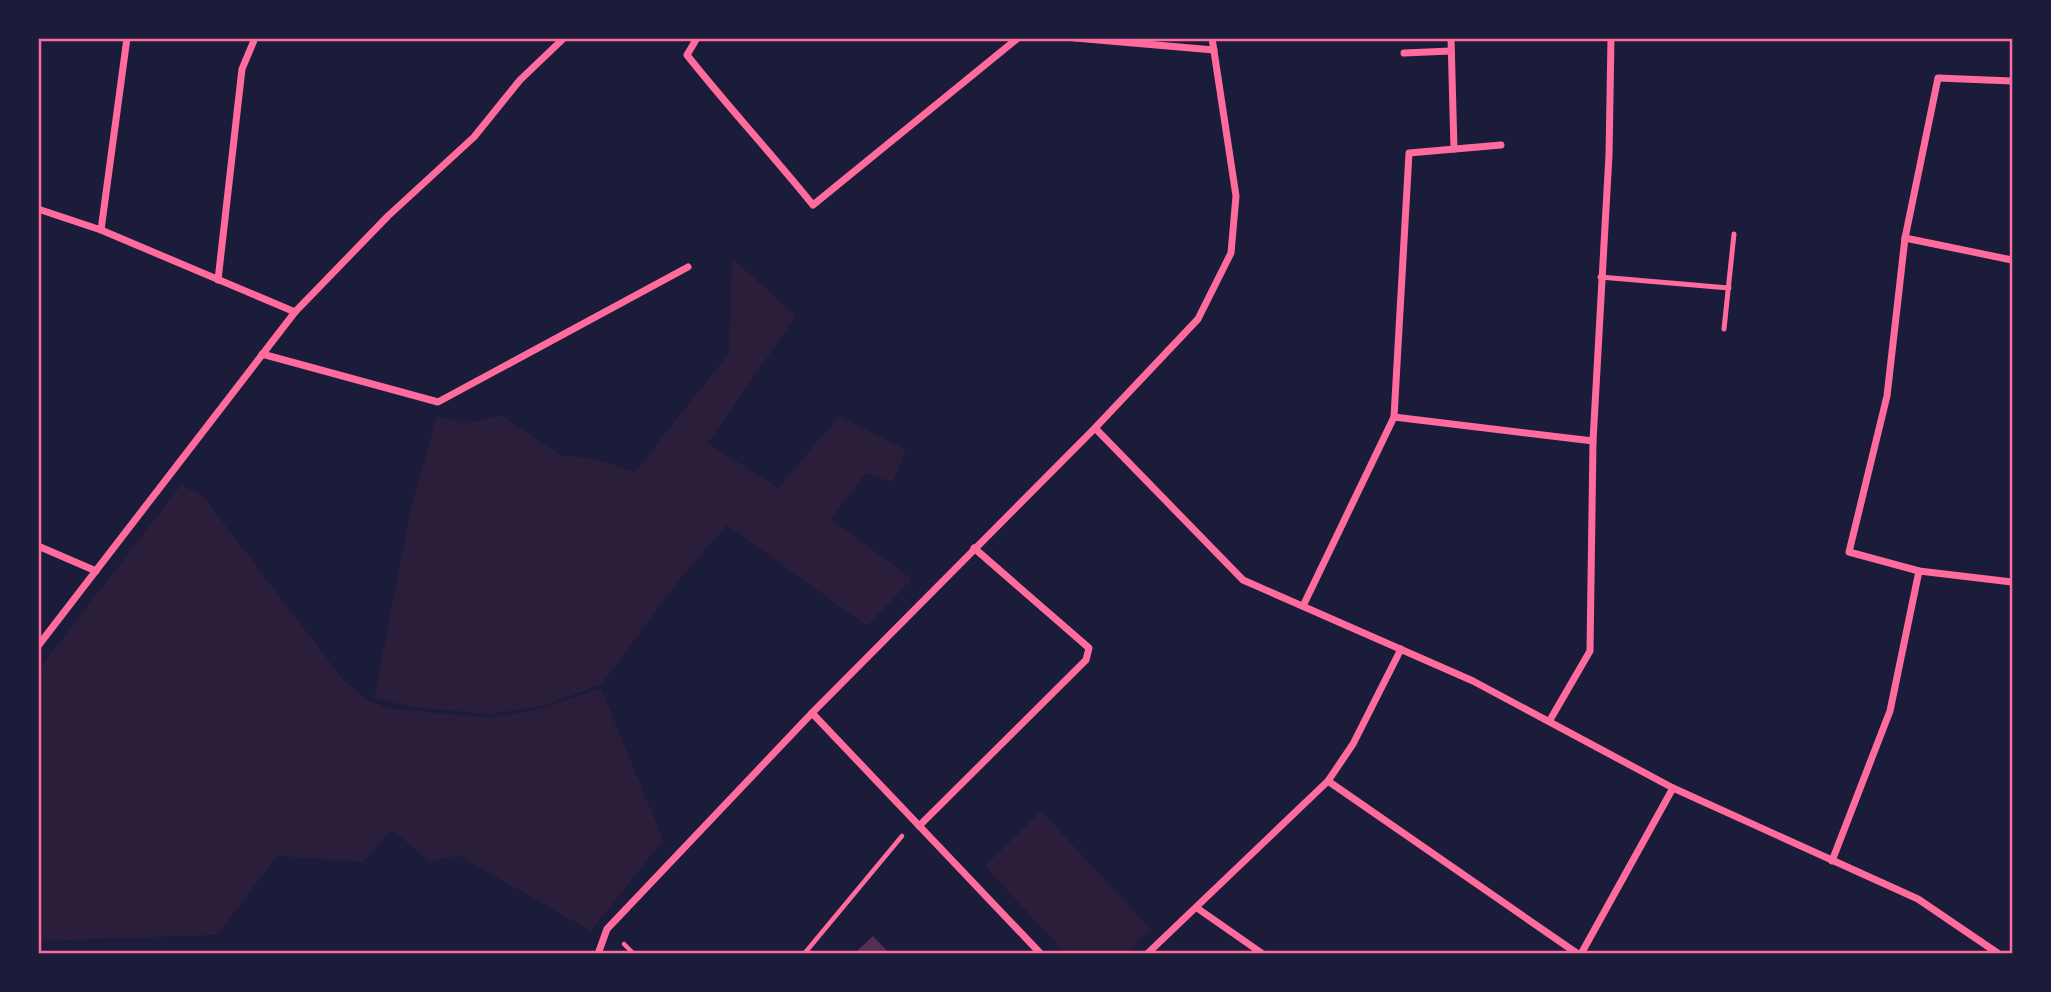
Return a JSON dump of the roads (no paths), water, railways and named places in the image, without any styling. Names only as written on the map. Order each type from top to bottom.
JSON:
[{"type":"street","points":[[101,230],[127,38]]},
{"type":"street","points":[[218,279],[242,69],[255,38]]},
{"type":"street","points":[[38,646],[295,312],[388,216],[474,137],[520,80],[564,38]]},
{"type":"street","points":[[697,38],[687,55],[744,127],[763,143],[813,205],[1018,38]]},
{"type":"street","points":[[1075,38],[1214,50]]},
{"type":"street","points":[[598,954],[607,929],[811,713],[1095,428],[1198,319],[1231,253],[1236,196],[1212,38]]},
{"type":"street","points":[[1451,38],[1454,149]]},
{"type":"street","points":[[1550,720],[1590,651],[1593,440],[1609,155],[1611,38]]},
{"type":"street","points":[[1404,53],[1451,51]]},
{"type":"street","points":[[2012,81],[1938,78],[1905,239],[1887,396],[1849,552],[1919,571],[2012,582]]},
{"type":"street","points":[[1303,606],[1394,417],[1409,153],[1502,145]]},
{"type":"street","points":[[38,209],[101,230],[295,312]]},
{"type":"street","points":[[1905,239],[2012,260]]},
{"type":"street","points":[[262,354],[438,402],[688,267]]},
{"type":"street","points":[[1394,417],[1593,440]]},
{"type":"street","points":[[1095,428],[1243,580],[1473,681],[1673,788],[1917,899],[1999,954]]},
{"type":"street","points":[[38,547],[96,571]]},
{"type":"street","points":[[919,826],[1086,660],[1089,648],[974,548]]},
{"type":"street","points":[[1832,861],[1890,711],[1919,571]]},
{"type":"street","points":[[1147,954],[1328,781],[1353,744],[1401,649]]},
{"type":"street","points":[[811,713],[1041,954]]},
{"type":"street","points":[[1328,781],[1579,954],[1673,788]]},
{"type":"street","points":[[1197,908],[1263,954]]},
{"type":"lane","points":[[1724,329],[1734,234]]},
{"type":"lane","points":[[1601,277],[1729,288]]}]
